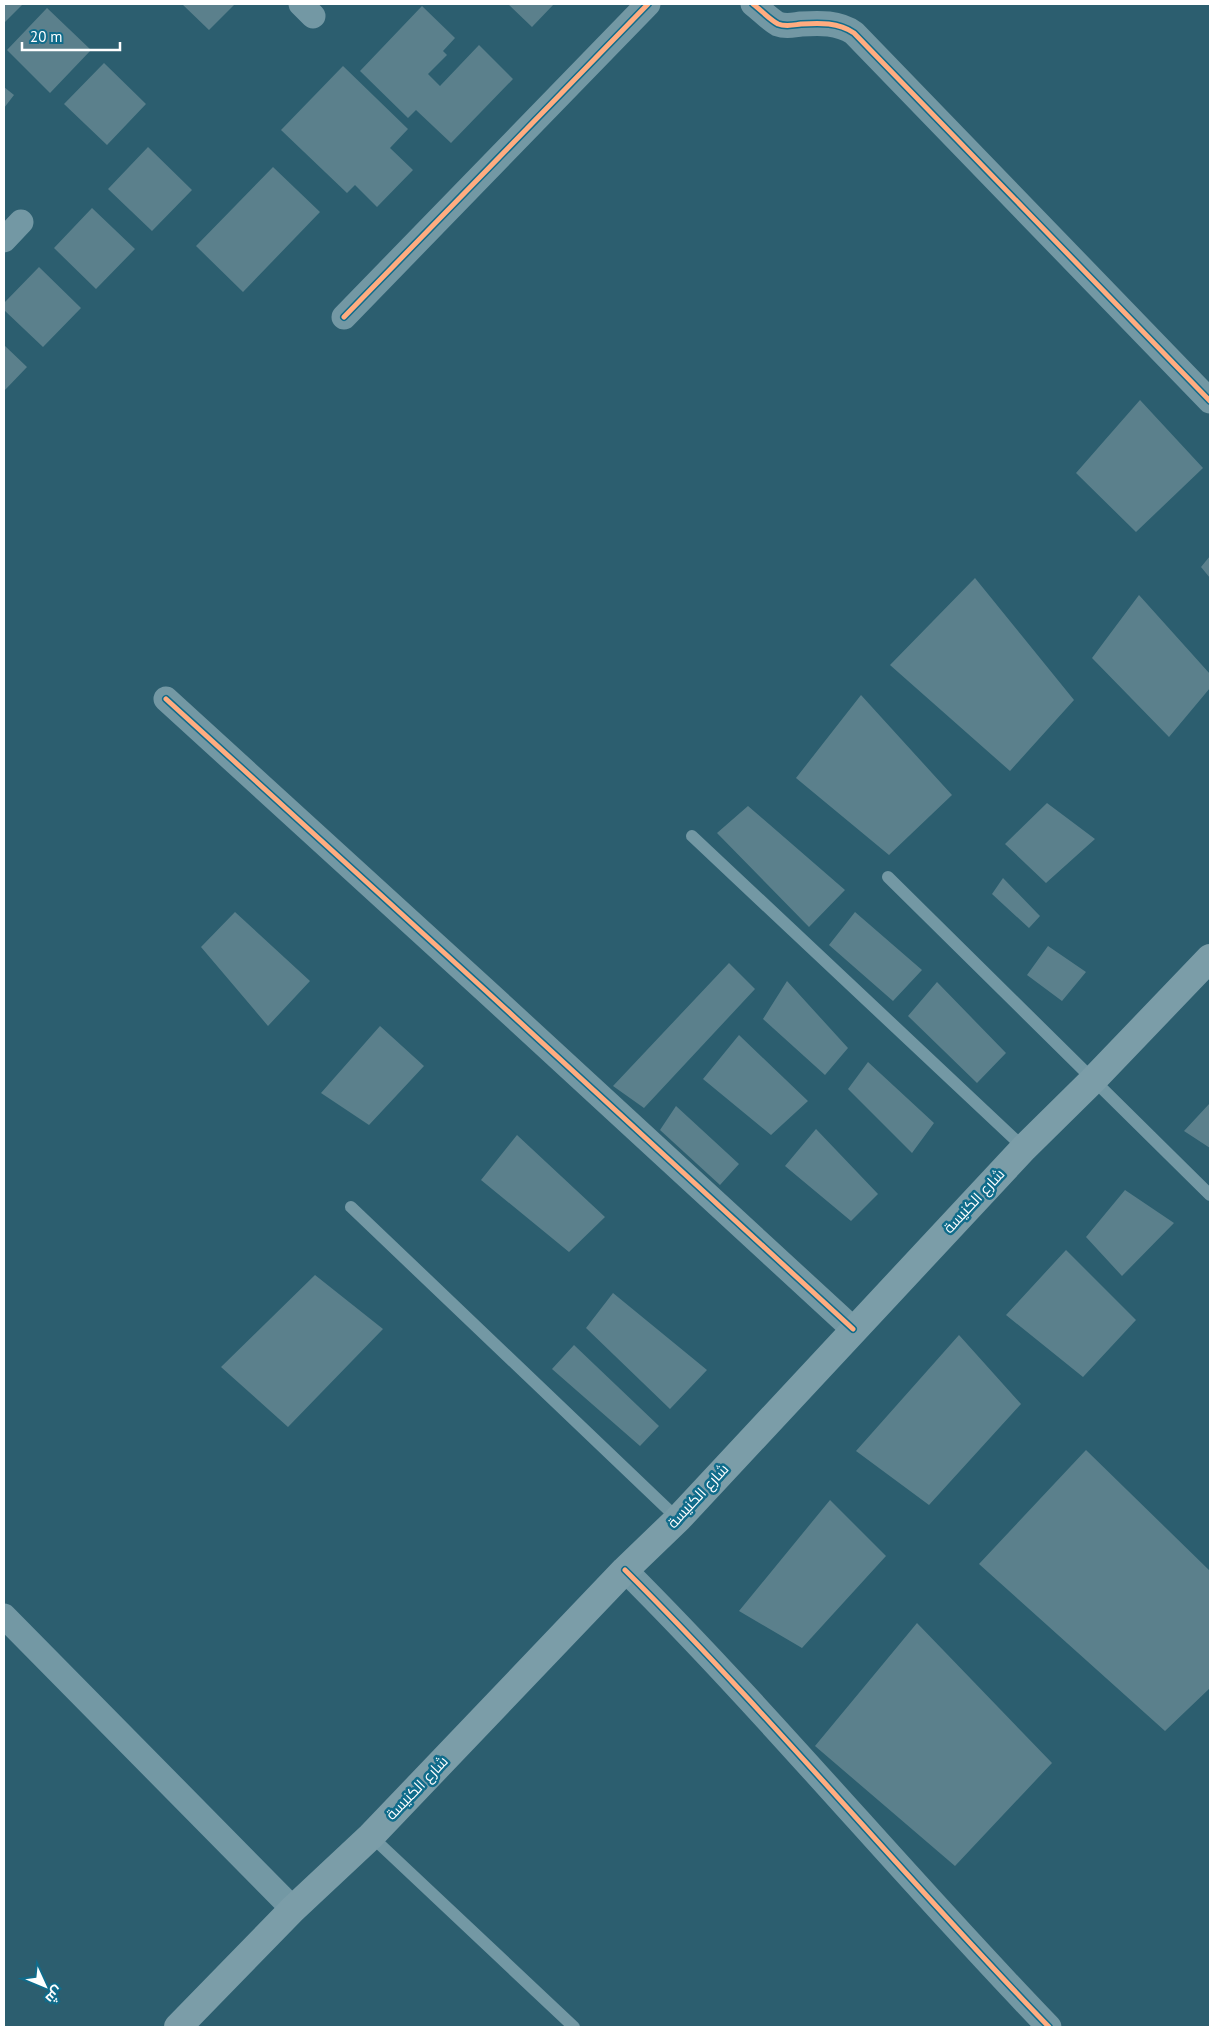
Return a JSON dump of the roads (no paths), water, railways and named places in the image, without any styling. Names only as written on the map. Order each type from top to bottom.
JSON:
[{"type":"main road","name":"شارع الكنيسة","points":[[178,2027],[293,1909],[371,1836],[625,1570],[678,1519],[853,1329],[1024,1148],[1094,1080],[1210,958]]},
{"type":"street","points":[[344,317],[648,4]]},
{"type":"street","points":[[753,4],[778,24],[787,26],[831,24],[843,26],[854,33],[1210,401]]},
{"type":"street","points":[[4,240],[21,222]]},
{"type":"street","points":[[166,699],[501,1004],[853,1329]]},
{"type":"street","points":[[625,1570],[748,1698],[986,1962],[1049,2027]]},
{"type":"street","points":[[4,1616],[293,1909]]},
{"type":"lane","points":[[692,836],[1024,1148]]},
{"type":"lane","points":[[888,877],[1210,1195]]},
{"type":"lane","points":[[351,1207],[678,1519]]},
{"type":"lane","points":[[371,1836],[574,2027]]}]
